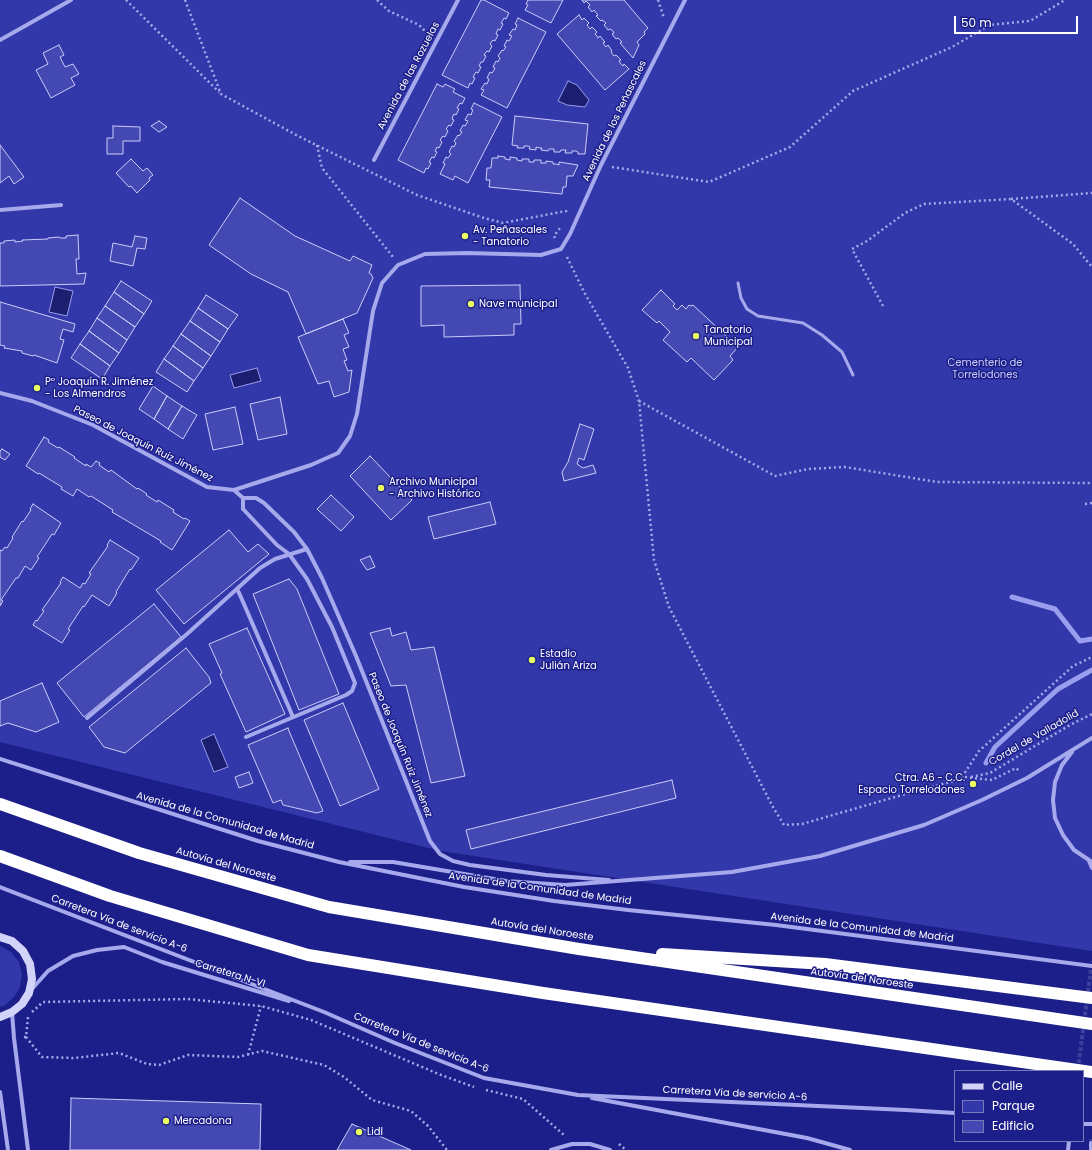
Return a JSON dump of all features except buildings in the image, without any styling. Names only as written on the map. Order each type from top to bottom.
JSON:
[{"type":"highway","name":"Autovía del Noroeste","points":[[0,804],[139,853],[329,907],[579,949],[1092,1024]]},
{"type":"highway","points":[[0,856],[110,896],[308,955],[551,994],[1078,1070]]},
{"type":"highway","points":[[579,949],[825,964],[1092,998]]},
{"type":"main road","points":[[0,937],[12,941],[23,951],[30,964],[32,979],[28,993],[22,1004],[12,1012],[0,1017]]},
{"type":"street","points":[[0,40],[71,0]]},
{"type":"street","name":"Avenida de las Rozuelas","points":[[374,160],[458,0]]},
{"type":"street","name":"Avenida de los Peñascales","points":[[561,249],[570,234],[601,165],[685,0]]},
{"type":"street","points":[[0,210],[61,205]]},
{"type":"street","name":"Paseo de Joaquín Ruiz Jiménez","points":[[0,393],[40,404],[93,425],[207,487],[234,490],[312,465],[338,453],[350,436],[357,414],[372,311],[382,283],[398,264],[425,254],[466,253],[541,255],[561,249]]},
{"type":"street","name":"Paseo de Joaquín Ruiz Jiménez","points":[[234,490],[243,498],[256,498],[264,504],[294,532],[308,549],[356,656],[430,841],[440,854],[453,861],[470,865],[546,875],[624,882]]},
{"type":"street","points":[[243,498],[242,509],[277,545],[289,554],[307,579],[332,627],[355,683],[352,691],[346,695],[246,736]]},
{"type":"street","points":[[87,718],[187,634],[260,568],[274,559],[308,549]]},
{"type":"street","points":[[237,589],[293,717]]},
{"type":"street","points":[[339,862],[393,862],[506,882],[564,886],[732,872],[820,856],[924,825],[982,800],[1027,778],[1092,738]]},
{"type":"street","points":[[1074,750],[1062,765],[1055,782],[1053,800],[1056,818],[1063,835],[1074,850],[1090,861],[1092,868]]},
{"type":"street","name":"Avenida de la Comunidad de Madrid","points":[[0,759],[258,841],[339,862],[464,887],[628,910],[776,924],[1092,966]]},
{"type":"street","name":"Carretera Vía de servicio A-6","points":[[0,887],[324,1012],[396,1043],[484,1078],[578,1095],[954,1113]]},
{"type":"street","name":"Carretera N-VI","points":[[28,993],[48,971],[72,956],[97,950],[124,947],[162,962],[324,1012]]},
{"type":"street","points":[[12,1012],[28,1150]]},
{"type":"street","points":[[0,1092],[8,1150]]},
{"type":"street","points":[[578,1095],[807,1138],[850,1150]]},
{"type":"street","points":[[1090,1150],[1091,1143]]},
{"type":"street","points":[[550,1150],[572,1144],[590,1144],[610,1150]]},
{"type":"lane","points":[[738,283],[741,298],[747,309],[758,316],[803,323],[822,335],[842,352],[853,375]]},
{"type":"path","points":[[126,0],[220,94]]},
{"type":"path","points":[[377,0],[389,11],[419,25],[430,36],[438,39]]},
{"type":"path","points":[[601,165],[709,182],[790,147],[853,91],[952,47],[990,25],[1030,21],[1065,0]]},
{"type":"path","points":[[317,145],[322,168],[398,264]]},
{"type":"path","points":[[883,306],[852,249],[867,241],[905,213],[924,204],[1092,193]]},
{"type":"path","points":[[1011,199],[1073,244],[1092,267]]},
{"type":"path","points":[[567,258],[584,292],[628,368],[639,401],[654,560],[669,606],[774,809],[784,825],[802,824],[964,777],[992,780],[1016,768],[1027,778]]},
{"type":"path","points":[[639,401],[775,476],[808,469],[845,468],[937,482],[1092,483]]},
{"type":"path","points":[[1085,504],[1092,503]]},
{"type":"path","points":[[961,779],[979,751],[1073,666],[1092,657]]},
{"type":"path","name":"Cordel de Valladolid","points":[[968,778],[990,773],[1092,714]]},
{"type":"path","points":[[447,1150],[428,1126],[411,1111],[372,1100],[344,1077],[324,1065],[262,1051],[238,1057],[188,1056],[160,1065],[147,1064],[120,1053],[74,1058],[42,1057],[26,1037],[28,1017],[43,1002],[187,999],[261,1006],[311,1020],[441,1075],[481,1089],[523,1099],[563,1135],[570,1134]]},
{"type":"path","points":[[248,1055],[261,1006]]},
{"type":"path","points":[[14,1038],[26,1037]]},
{"type":"path","points":[[618,1144],[626,1150]]},
{"type":"green space","name":"Cementerio de Torrelodones","points":[[0,0],[1092,0],[1092,951],[441,851],[0,742]]},
{"type":"green space","points":[[0,946],[11,952],[19,962],[22,974],[20,987],[14,997],[5,1005],[0,1007]]},
{"type":"shaded area","points":[[568,81],[577,85],[589,100],[585,107],[567,105],[558,101]]},
{"type":"shaded area","points":[[55,287],[73,291],[67,316],[49,312]]},
{"type":"shaded area","points":[[257,368],[261,381],[234,388],[230,375]]},
{"type":"shaded area","points":[[214,734],[228,767],[214,772],[201,740]]},
{"type":"waterway","points":[[1012,597],[1055,609],[1080,641],[1092,639]]},
{"type":"waterway","points":[[986,763],[995,747],[1058,689],[1092,670]]},
{"type":"tunnel","points":[[1078,1069],[1092,961]]},
{"type":"tunnel","points":[[1091,1143],[1092,1137]]},
{"type":"place","name":"Av. Peñascales - Tanatorio","points":[[465,236]]},
{"type":"place","name":"Nave municipal","points":[[471,304]]},
{"type":"place","name":"Tanatorio Municipal","points":[[696,336]]},
{"type":"place","name":"Pº Joaquín R. Jiménez - Los Almendros","points":[[37,388]]},
{"type":"place","name":"Archivo Municipal - Archivo Histórico","points":[[381,488]]},
{"type":"place","name":"Estadio Julián Ariza","points":[[532,660]]},
{"type":"place","name":"Ctra. A6 - C.C. Espacio Torrelodones","points":[[973,784]]},
{"type":"place","name":"Mercadona","points":[[166,1121]]},
{"type":"place","name":"Lidl","points":[[359,1132]]}]
